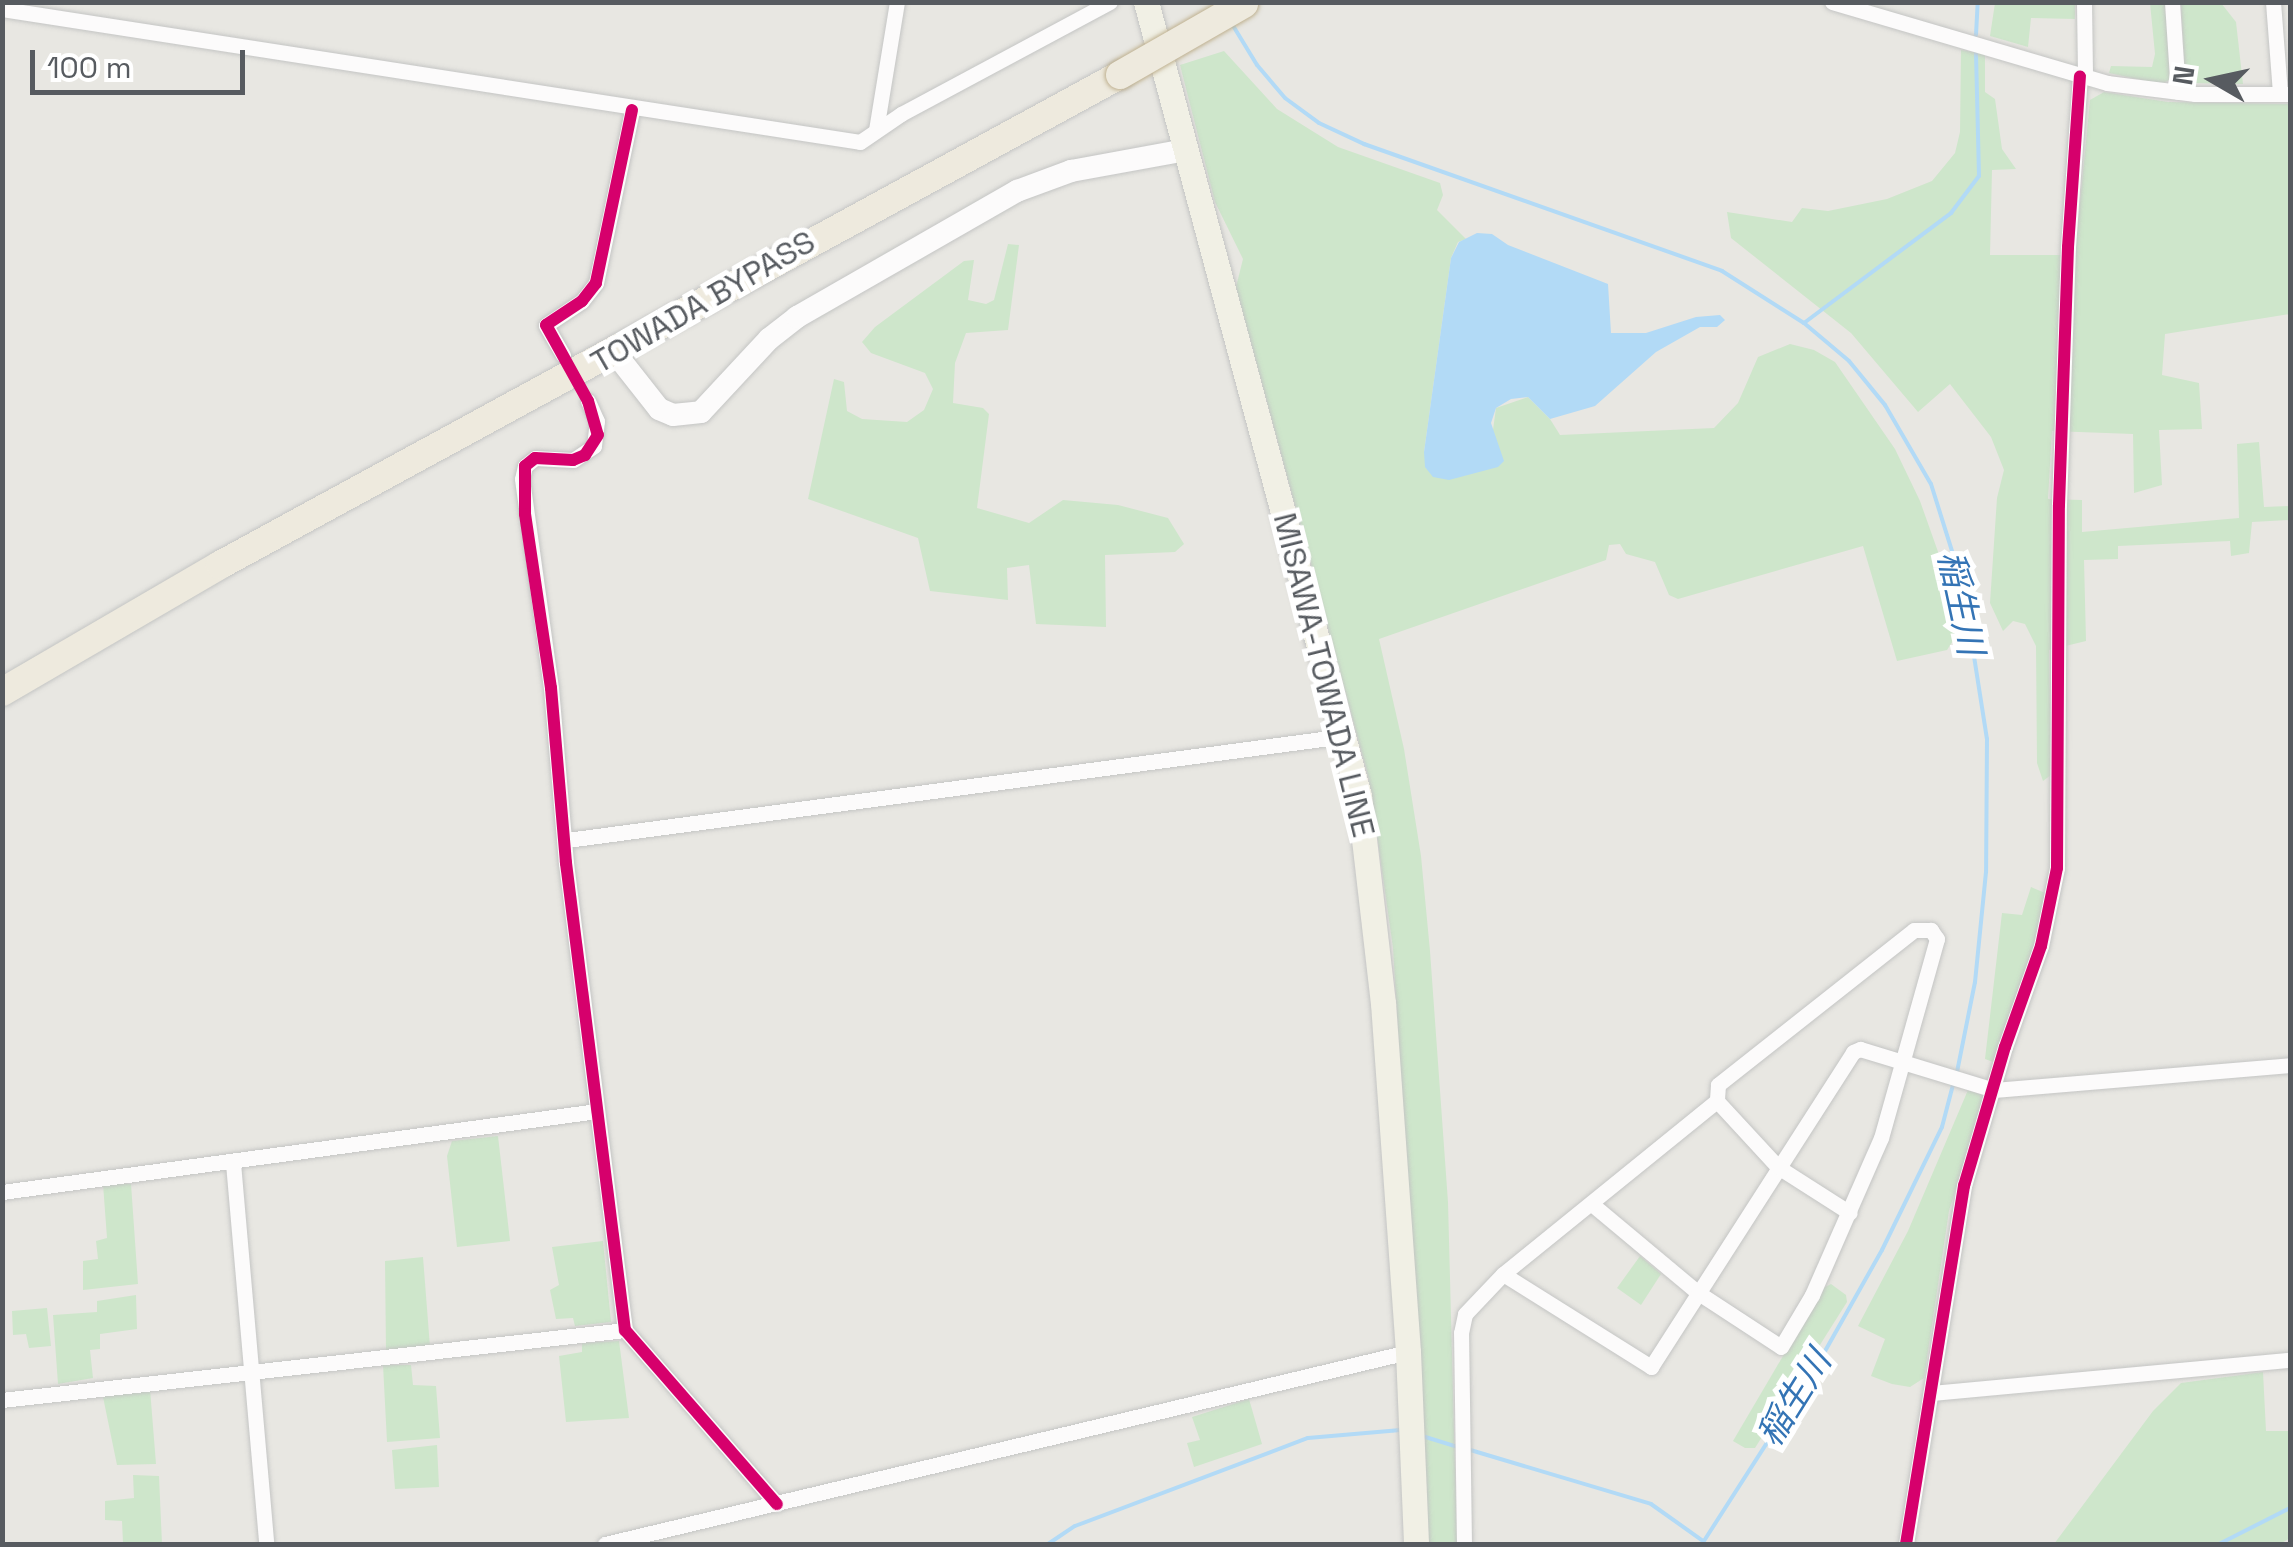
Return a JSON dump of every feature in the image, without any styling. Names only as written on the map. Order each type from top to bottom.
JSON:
[{"type":"highway","name":"TOWADA BYPASS","points":[[2,692],[220,565],[615,353],[732,284],[1246,3]]},
{"type":"main road","name":"MISAWA-TOWADA LINE","points":[[1146,2],[1359,796],[1374,902],[1408,1352],[1416,1544]]},
{"type":"street","points":[[876,130],[897,2]]},
{"type":"street","points":[[2,10],[632,110],[860,142],[1110,2]]},
{"type":"street","points":[[1832,2],[2028,57],[2082,77],[2178,92],[2286,94],[2273,2]]},
{"type":"street","points":[[1906,1544],[1964,1186],[2041,946],[2058,868],[2059,505],[2068,248],[2084,2]]},
{"type":"street","points":[[2172,2],[2178,92]]},
{"type":"street","points":[[563,355],[546,325],[582,301],[596,283],[632,110]]},
{"type":"street","points":[[615,353],[659,408],[674,416],[701,412],[797,316],[1017,192],[1071,171],[1185,150]]},
{"type":"street","points":[[588,401],[597,421],[594,446],[574,460],[535,458],[525,466],[522,480],[626,1330],[777,1504]]},
{"type":"street","points":[[567,840],[1344,736]]},
{"type":"street","points":[[1592,1205],[1697,1292],[1781,1347],[1812,1295],[1850,1213],[1904,1065],[1937,939],[1923,928],[1914,930],[1718,1085],[1717,1101],[1778,1167],[1850,1213]]},
{"type":"street","points":[[1504,1274],[1651,1367],[1853,1052],[1860,1049],[1994,1090],[2290,1066]]},
{"type":"street","points":[[1464,1544],[1464,1314],[1504,1274],[1717,1101]]},
{"type":"street","points":[[2,1192],[598,1111]]},
{"type":"street","points":[[233,1163],[266,1544]]},
{"type":"street","points":[[2,1400],[626,1330]]},
{"type":"street","points":[[605,1544],[1408,1352]]},
{"type":"street","points":[[1931,1393],[2290,1360]]},
{"type":"green space","points":[[1995,3],[2075,3],[2075,19],[2031,18],[2028,47],[1990,36]]},
{"type":"green space","points":[[2150,3],[2165,3],[2170,80],[2160,84],[2109,73],[2111,66],[2152,67],[2155,54]]},
{"type":"green space","points":[[2181,3],[2221,3],[2236,22],[2243,84],[2190,83],[2185,75]]},
{"type":"green space","points":[[1961,50],[1985,54],[1985,92],[1995,99],[2002,149],[2016,169],[1992,170],[1990,255],[2075,255],[2090,100],[2104,92],[2168,102],[2290,104],[2290,314],[2165,334],[2162,375],[2199,383],[2202,429],[2159,430],[2162,485],[2134,493],[2133,434],[2052,431],[2048,499],[2082,500],[2082,532],[2239,518],[2237,444],[2259,442],[2264,507],[2290,506],[2290,520],[2252,522],[2249,553],[2231,556],[2230,541],[2118,546],[2118,559],[2084,560],[2086,641],[2049,650],[2051,775],[2043,781],[2037,763],[2036,646],[2025,624],[2013,621],[2003,631],[1990,603],[1997,498],[2004,470],[1991,437],[1950,384],[1918,412],[1851,333],[1731,238],[1727,212],[1792,222],[1802,208],[1828,211],[1887,199],[1932,181],[1955,153],[1960,132]]},
{"type":"green space","points":[[1224,51],[1277,109],[1338,147],[1440,183],[1443,195],[1437,210],[1466,239],[1458,242],[1451,258],[1424,452],[1500,452],[1492,437],[1496,408],[1528,397],[1560,435],[1714,428],[1738,403],[1758,357],[1790,344],[1814,350],[1835,362],[1895,449],[1920,501],[1942,563],[1958,633],[1947,650],[1897,661],[1863,546],[1678,599],[1669,595],[1655,562],[1626,554],[1620,544],[1609,545],[1606,560],[1379,639],[1404,749],[1421,856],[1430,951],[1448,1202],[1457,1544],[1428,1544],[1393,948],[1369,779],[1236,287],[1243,259],[1215,202],[1180,65]]},
{"type":"green space","points":[[1008,244],[1019,245],[1008,330],[966,333],[955,363],[953,403],[983,408],[989,414],[977,508],[1029,523],[1063,500],[1118,505],[1168,518],[1184,544],[1175,552],[1105,555],[1106,627],[1036,624],[1029,565],[1007,568],[1008,600],[930,591],[918,538],[808,499],[834,379],[844,382],[847,411],[862,419],[907,422],[924,410],[933,389],[925,373],[871,353],[862,342],[875,327],[964,261],[974,260],[968,300],[986,304],[994,300]]},
{"type":"green space","points":[[2031,887],[2045,893],[2032,953],[1996,1063],[1985,1059],[2002,913],[2022,915]]},
{"type":"green space","points":[[1968,1090],[1985,1096],[1949,1211],[1924,1378],[1910,1387],[1892,1384],[1871,1376],[1885,1339],[1858,1326],[1908,1231]]},
{"type":"green space","points":[[498,1136],[510,1241],[457,1247],[447,1156],[452,1141]]},
{"type":"green space","points":[[103,1184],[131,1184],[138,1284],[83,1290],[83,1261],[98,1259],[96,1241],[107,1238]]},
{"type":"green space","points":[[603,1241],[611,1322],[575,1326],[573,1318],[556,1319],[550,1290],[559,1285],[552,1247]]},
{"type":"green space","points":[[1640,1256],[1661,1274],[1641,1305],[1617,1288]]},
{"type":"green space","points":[[423,1257],[430,1347],[386,1351],[385,1261]]},
{"type":"green space","points":[[1831,1284],[1846,1295],[1847,1302],[1755,1448],[1745,1448],[1733,1441],[1823,1288]]},
{"type":"green space","points":[[136,1295],[137,1329],[100,1334],[100,1349],[90,1350],[93,1378],[58,1384],[53,1315],[97,1312],[97,1301]]},
{"type":"green space","points":[[47,1308],[51,1346],[29,1348],[26,1334],[13,1335],[12,1311]]},
{"type":"green space","points":[[619,1341],[629,1418],[566,1422],[559,1356],[582,1352],[582,1343]]},
{"type":"green space","points":[[383,1365],[411,1365],[413,1385],[436,1386],[440,1438],[387,1442]]},
{"type":"green space","points":[[2263,1372],[2266,1431],[2290,1431],[2290,1538],[2280,1544],[2054,1544],[2153,1411],[2181,1383]]},
{"type":"green space","points":[[150,1389],[156,1464],[117,1465],[103,1397]]},
{"type":"green space","points":[[1249,1399],[1262,1444],[1194,1467],[1187,1443],[1200,1440],[1192,1417]]},
{"type":"green space","points":[[437,1445],[439,1487],[395,1489],[392,1450]]},
{"type":"green space","points":[[133,1475],[159,1476],[162,1544],[115,1544],[123,1543],[122,1521],[105,1520],[105,1501],[134,1498]]},
{"type":"water","points":[[1477,233],[1492,234],[1508,245],[1608,284],[1611,333],[1646,333],[1696,317],[1720,315],[1725,320],[1717,327],[1700,327],[1656,352],[1595,406],[1550,419],[1528,397],[1511,399],[1496,408],[1491,423],[1504,461],[1498,467],[1449,480],[1433,477],[1425,467],[1424,452],[1451,258],[1459,242]]},
{"type":"waterway","points":[[1976,35],[1978,2]]},
{"type":"waterway","name":"稲生川","points":[[1232,24],[1257,65],[1285,98],[1319,123],[1364,144],[1722,271],[1804,323],[1849,361],[1885,405],[1931,484],[1963,586],[1987,739],[1986,872],[1975,982],[1957,1072]]},
{"type":"waterway","points":[[1804,323],[1951,213],[1979,176],[1976,50]]},
{"type":"waterway","name":"稲生川","points":[[1702,1544],[1820,1360],[1882,1250],[1942,1127],[1954,1081]]},
{"type":"waterway","points":[[1048,1544],[1075,1526],[1308,1438],[1401,1430]]},
{"type":"waterway","points":[[1419,1435],[1458,1447]]},
{"type":"waterway","points":[[1467,1449],[1651,1504],[1703,1541]]},
{"type":"waterway","points":[[2219,1544],[2290,1508]]},
{"type":"cycle path","points":[[1906,1544],[1964,1186],[2005,1047],[2041,946],[2057,868],[2059,505],[2068,247],[2080,76]]},
{"type":"cycle path","points":[[632,110],[596,283],[582,301],[546,325],[588,401],[598,435],[585,455],[573,460],[535,458],[525,466],[525,514],[551,688],[566,863],[625,1330],[777,1504]]}]
